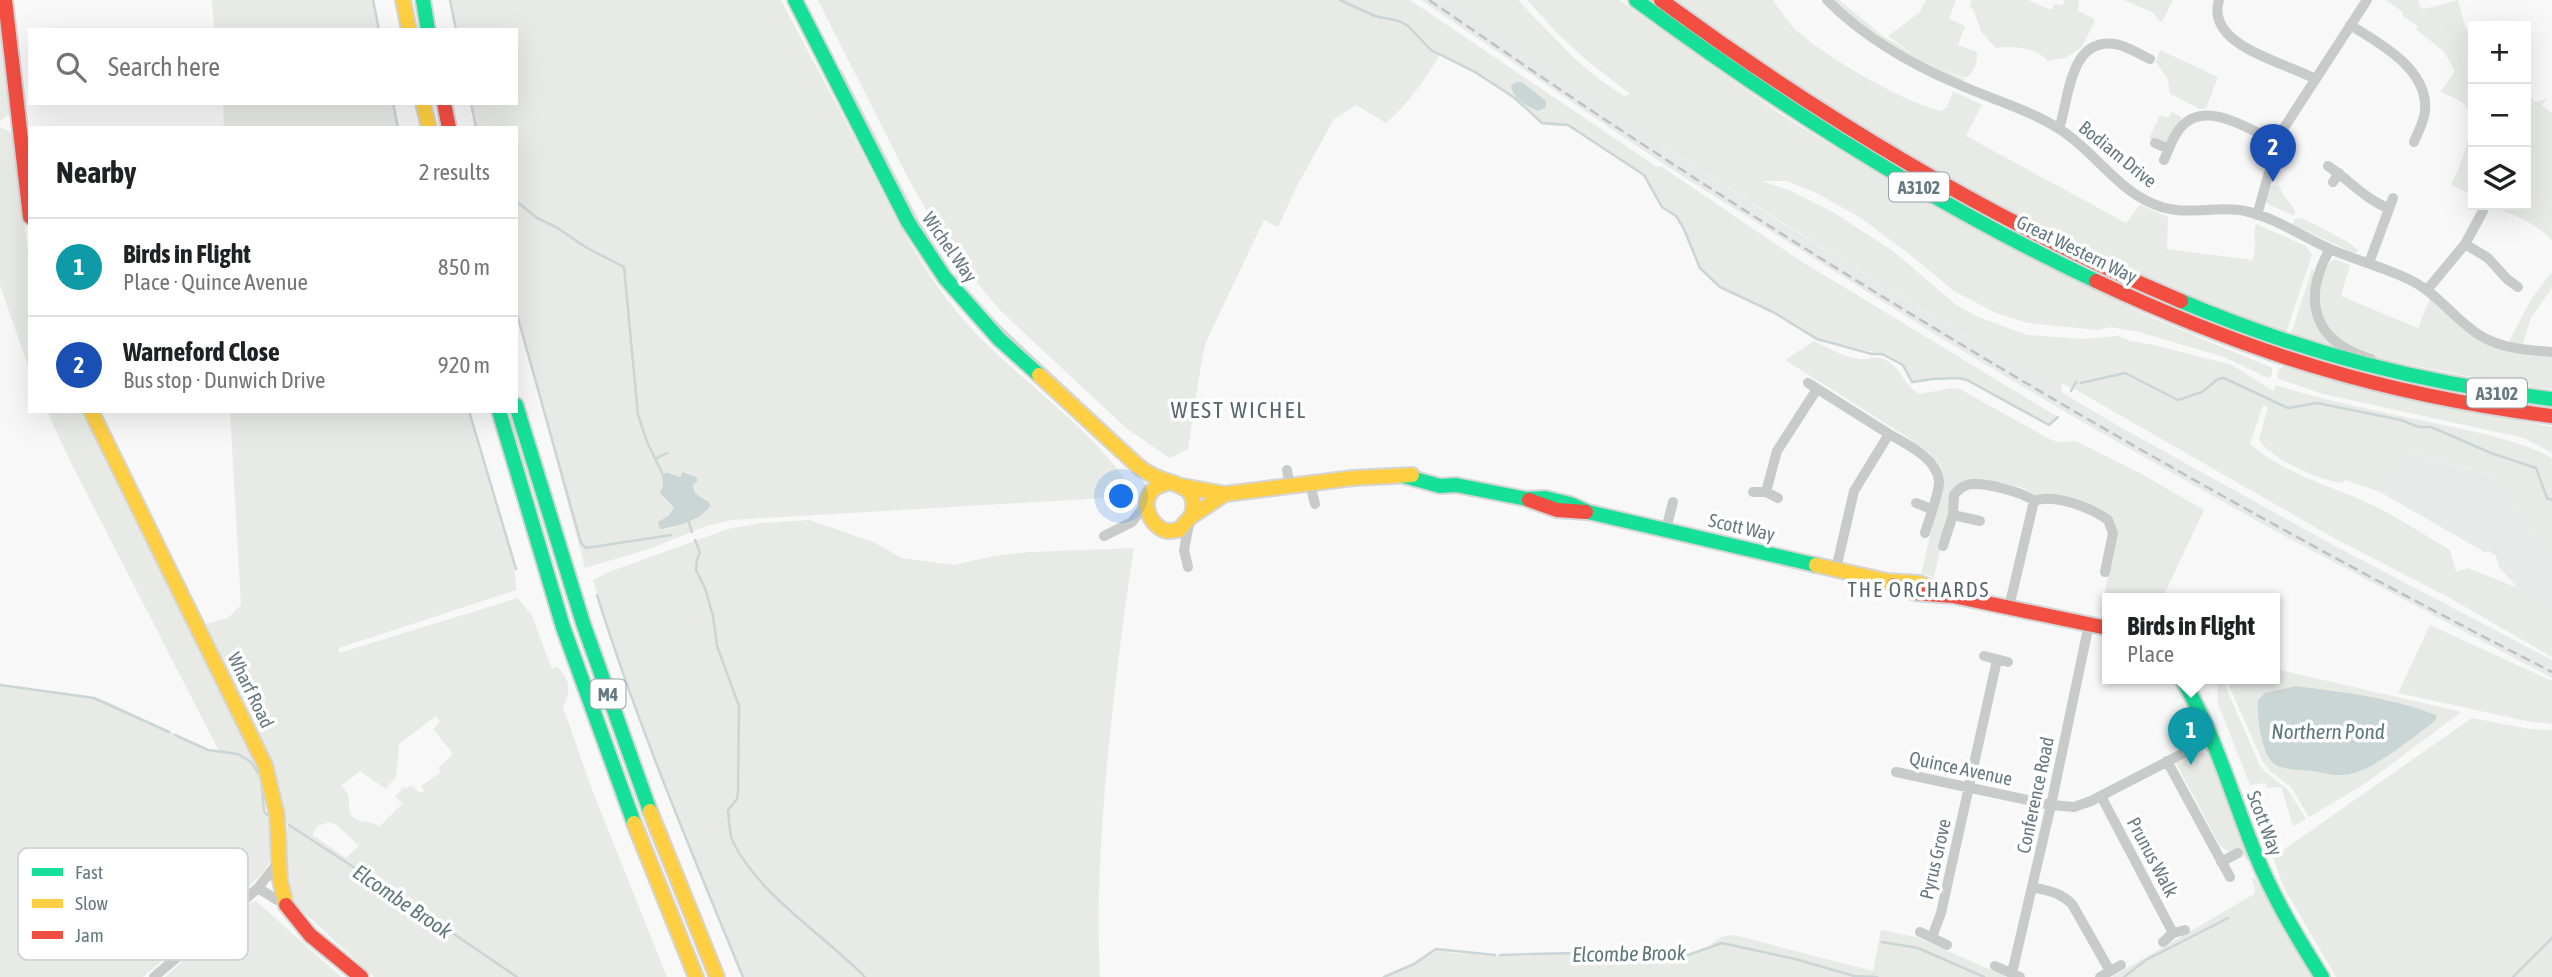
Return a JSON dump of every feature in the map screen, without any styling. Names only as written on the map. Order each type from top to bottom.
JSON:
[{"type":"main road","points":[[5,0],[28,200]]},
{"type":"main road","points":[[403,0],[409,28]]},
{"type":"main road","points":[[423,0],[428,28]]},
{"type":"main road","name":"Wichel Way","points":[[795,0],[908,222],[945,278],[999,339],[1139,467],[1153,476],[1176,484]]},
{"type":"main road","name":"Great Western Way","points":[[1636,0],[1744,78],[1862,154],[1996,230],[2131,298],[2223,337],[2337,375],[2433,398],[2552,416]]},
{"type":"main road","name":"Great Western Way","points":[[1661,0],[1777,82],[1884,149],[1973,201],[2124,278],[2214,318],[2367,367],[2487,392],[2552,399]]},
{"type":"main road","points":[[424,105],[429,126]]},
{"type":"main road","points":[[444,105],[449,126]]},
{"type":"main road","name":"M4","points":[[518,412],[566,571],[607,694],[650,810],[718,977]]},
{"type":"main road","name":"Wharf Road","points":[[92,413],[265,765],[274,791],[281,856],[281,884],[285,902]]},
{"type":"main road","name":"M4","points":[[500,413],[546,573],[594,717],[651,870],[696,977]]},
{"type":"main road","name":"Wichel Way","points":[[1139,467],[1148,498]]},
{"type":"main road","name":"Scott Way","points":[[1176,484],[1225,494],[1353,478],[1404,476],[1440,486],[1456,485],[1527,499],[1545,498],[1588,512],[1887,581],[1919,594],[1953,596],[2102,627]]},
{"type":"main road","points":[[1176,484],[1193,499],[1191,517],[1180,528],[1161,527],[1148,516],[1148,498],[1160,485],[1176,484]]},
{"type":"main road","name":"Scott Way","points":[[1191,517],[1225,494]]},
{"type":"main road","name":"Scott Way","points":[[2185,684],[2211,739],[2269,884],[2291,927],[2322,977]]},
{"type":"main road","points":[[285,902],[301,924],[361,977]]},
{"type":"street","name":"Bodiam Drive","points":[[1827,0],[1866,33],[1914,62],[2059,129],[2088,150],[2134,193],[2155,205],[2179,211],[2232,210],[2257,215],[2427,289],[2481,336],[2510,348],[2552,352]]},
{"type":"street","points":[[2219,0],[2219,22],[2231,40],[2315,79]]},
{"type":"street","points":[[2257,215],[2277,142],[2285,126],[2367,0]]},
{"type":"street","points":[[2350,25],[2390,51],[2407,67],[2417,82],[2426,109],[2414,142]]},
{"type":"street","points":[[2059,129],[2076,64],[2085,51],[2108,44],[2118,45],[2138,48],[2150,59]]},
{"type":"street","points":[[2164,160],[2181,127],[2202,115],[2226,119],[2277,142]]},
{"type":"street","points":[[2155,143],[2169,149]]},
{"type":"street","points":[[2328,166],[2336,178],[2388,208]]},
{"type":"street","points":[[2369,263],[2393,198]]},
{"type":"street","points":[[2427,289],[2465,244],[2483,211]]},
{"type":"street","points":[[2465,244],[2488,258],[2518,287]]},
{"type":"street","points":[[2330,249],[2321,268],[2314,298],[2317,316],[2330,338],[2351,352],[2442,383]]},
{"type":"street","points":[[1766,492],[1777,451],[1813,386],[1919,453],[1934,468],[1939,481],[1938,491],[1925,533]]},
{"type":"street","points":[[2528,413],[2552,422]]},
{"type":"street","points":[[1836,569],[1854,491],[1889,434]]},
{"type":"street","points":[[1287,470],[1290,486]]},
{"type":"street","points":[[1310,484],[1315,504]]},
{"type":"street","points":[[1943,546],[1953,515],[1954,495],[1959,489],[1973,484],[2022,492],[2034,501],[2048,498],[2078,506],[2108,520],[2113,533],[2105,572]]},
{"type":"street","points":[[1753,492],[1766,492],[1779,498]]},
{"type":"street","points":[[1104,536],[1132,522],[1148,498]]},
{"type":"street","points":[[2009,607],[2034,501]]},
{"type":"street","points":[[1666,529],[1673,502]]},
{"type":"street","points":[[1916,503],[1931,509]]},
{"type":"street","points":[[1953,515],[1980,521]]},
{"type":"street","points":[[1188,567],[1184,550],[1191,517]]},
{"type":"street","points":[[1132,522],[1161,527],[1184,550]]},
{"type":"street","name":"Conference Road","points":[[1995,966],[2016,975],[2032,887],[2089,624]]},
{"type":"street","name":"Pyrus Grove","points":[[1932,937],[1941,914],[1969,788],[2003,661],[1984,656]]},
{"type":"street","name":"Quince Avenue","points":[[1896,772],[2051,805],[2074,807],[2101,796],[2211,739]]},
{"type":"street","points":[[2167,761],[2230,877]]},
{"type":"street","name":"Prunus Walk","points":[[2101,796],[2173,933]]},
{"type":"street","points":[[2221,862],[2238,853]]},
{"type":"street","points":[[248,897],[276,868],[281,856]]},
{"type":"street","points":[[2032,887],[2064,896],[2072,904],[2105,974],[2121,965]]},
{"type":"street","points":[[258,888],[285,902]]},
{"type":"street","points":[[2163,942],[2173,933],[2185,930]]},
{"type":"street","points":[[1920,932],[1947,945]]},
{"type":"street","points":[[154,977],[174,960]]},
{"type":"shaded area","points":[[212,0],[373,0],[379,28],[214,28]]},
{"type":"shaded area","points":[[450,0],[781,0],[893,213],[935,283],[969,326],[1100,449],[1136,496],[732,520],[706,526],[649,549],[585,568],[518,317],[518,126],[476,126],[471,105],[518,105],[518,28],[456,28]],"holes":[[[666,472],[680,477],[684,472],[698,478],[692,487],[699,498],[703,499],[707,512],[664,529],[661,520],[674,508],[663,498],[662,477]]]},
{"type":"shaded area","points":[[818,0],[1410,0],[1796,258],[2058,417],[2049,425],[1968,380],[1959,378],[1912,382],[1903,365],[1882,354],[1817,339],[1773,312],[1720,287],[1700,268],[1683,227],[1676,216],[1662,207],[1643,175],[1569,126],[1547,125],[1489,81],[1440,55],[1416,91],[1386,123],[1356,105],[1334,119],[1278,227],[1264,220],[1206,342],[1188,449],[1170,458],[1126,428],[1038,346],[1000,310],[950,251],[909,180]]},
{"type":"shaded area","points":[[1421,0],[1447,0],[1782,223],[2122,428],[2335,546],[2552,660],[2552,678],[2266,526],[1936,335],[1668,167]]},
{"type":"shaded area","points":[[1447,0],[1518,0],[1574,58],[1624,96],[1630,94],[1585,59],[1527,0],[1619,0],[1780,114],[1875,172],[2041,263],[2148,316],[2272,368],[2272,374],[2268,378],[2224,357],[2139,332],[2111,327],[2098,330],[2028,323],[1996,313],[1954,291],[1861,218],[1816,193],[1787,181],[1762,181],[1791,191],[1833,212],[1893,251],[1955,304],[1976,316],[2027,335],[2083,339],[2118,336],[2232,365],[2273,391],[2276,385],[2487,435],[2525,446],[2550,457],[2552,556],[2494,476],[2407,451],[2380,492],[2346,480],[2341,483],[2331,481],[2296,467],[2265,447],[2259,440],[2268,407],[2263,405],[2250,444],[2291,471],[2377,507],[2450,550],[2456,572],[2468,568],[2518,588],[2552,615],[2552,657],[2448,597],[2332,537],[2061,383],[2062,393],[1751,202],[1598,103]]},
{"type":"shaded area","points":[[1671,0],[1773,0],[1793,27],[1809,41],[1844,65],[1886,88],[1941,111],[1947,107],[1953,91],[1982,105],[1966,136],[2126,223],[2140,205],[2168,217],[2167,249],[2252,260],[2256,224],[2306,246],[2312,255],[2286,333],[2291,334],[2312,269],[2311,307],[2314,318],[2324,337],[2343,354],[2312,347],[2146,281],[1987,202],[1802,91]]},
{"type":"shaded area","points":[[1832,0],[1839,0],[1883,36],[1913,54],[1888,36],[1920,12],[1926,0],[1956,0],[1949,19],[1965,26],[1958,45],[1977,52],[1973,71],[1965,78],[1935,65],[1966,80],[1961,81],[1943,74],[1877,35]]},
{"type":"shaded area","points":[[1972,0],[2028,0],[2052,10],[2054,4],[2063,5],[2064,0],[2079,0],[2078,11],[2094,19],[2094,23],[2082,47],[2065,58],[2048,61],[2024,48],[1996,48],[1982,33],[1970,7]]},
{"type":"shaded area","points":[[2124,0],[2173,0],[2162,22],[2154,13]]},
{"type":"shaded area","points":[[2386,0],[2418,0],[2424,9],[2458,0],[2468,30],[2468,110],[2457,99],[2440,92],[2455,71],[2444,52],[2416,29],[2418,27],[2402,15],[2403,12]]},
{"type":"shaded area","points":[[0,17],[11,113],[0,121]]},
{"type":"shaded area","points":[[2160,50],[2218,77],[2206,108],[2200,109],[2170,94],[2168,80],[2156,62]]},
{"type":"shaded area","points":[[839,68],[919,220],[950,268],[947,272],[915,223],[836,70]]},
{"type":"shaded area","points":[[2531,96],[2534,102],[2547,99],[2542,105],[2552,113],[2552,240],[2530,223],[2501,210],[2531,210]]},
{"type":"shaded area","points":[[223,105],[393,105],[398,126],[224,126]]},
{"type":"shaded area","points":[[2172,112],[2181,117],[2182,121],[2166,142],[2159,143],[2149,138],[2160,115],[2168,118]]},
{"type":"shaded area","points":[[0,127],[13,133],[28,252],[28,366],[0,285]]},
{"type":"shaded area","points":[[2468,138],[2468,193],[2451,185]]},
{"type":"shaded area","points":[[2271,186],[2279,186],[2295,210],[2294,216],[2266,203],[2267,192]]},
{"type":"shaded area","points":[[2296,218],[2304,219],[2348,242],[2359,251],[2354,253],[2292,224]]},
{"type":"shaded area","points":[[2334,259],[2350,265],[2341,296],[2418,328],[2431,296],[2472,333],[2552,356],[2552,389],[2532,387],[2515,379],[2507,383],[2396,362],[2353,349],[2329,328],[2319,306],[2320,282],[2327,266]]},
{"type":"shaded area","points":[[2552,272],[2552,288],[2531,318],[2522,346],[2510,344],[2509,341],[2532,298]]},
{"type":"shaded area","points":[[956,275],[1005,330],[1149,463],[1146,466],[1010,341],[950,277]]},
{"type":"shaded area","points":[[1814,341],[1849,357],[1884,359],[1920,394],[1960,389],[2049,439],[2058,442],[2076,441],[2140,473],[2204,510],[2165,593],[2104,593],[2116,541],[2116,527],[2053,494],[2034,495],[2024,488],[2008,484],[1969,480],[1950,507],[1934,577],[1921,574],[1942,486],[1941,467],[1928,452],[1904,435],[1785,360]]},
{"type":"shaded area","points":[[2284,366],[2445,405],[2552,427],[2552,453],[2524,438],[2323,394],[2279,379],[2279,369]]},
{"type":"shaded area","points":[[48,413],[83,413],[167,582],[215,649],[206,624],[228,618],[241,605],[230,413],[470,413],[514,558],[516,590],[339,648],[339,653],[518,598],[532,616],[552,669],[557,667],[567,681],[568,691],[563,707],[593,792],[667,977],[374,977],[296,905],[290,886],[284,837],[289,825],[281,817],[259,768],[263,810],[269,821],[272,851],[269,863],[248,887],[248,848],[18,848],[18,960],[163,960],[143,977],[0,977],[0,685],[106,701],[208,750],[219,751]],"holes":[[[436,716],[440,722],[433,729],[453,754],[438,768],[441,772],[421,786],[424,790],[420,793],[411,785],[406,789],[404,787],[395,797],[403,803],[379,827],[353,817],[349,798],[341,786],[360,771],[386,789],[396,776],[399,744]],[[330,822],[337,825],[359,846],[346,858],[313,835],[317,826]]]},
{"type":"shaded area","points":[[2406,451],[2494,476],[2552,556],[2552,615],[2518,588],[2499,567],[2496,556],[2488,551],[2486,553],[2380,492]]},
{"type":"shaded area","points":[[809,520],[873,542],[902,558],[954,565],[994,556],[1031,552],[1134,548],[1104,794],[1099,885],[1100,977],[743,977],[643,731],[593,580],[728,529],[762,523]]},
{"type":"shaded area","points":[[2430,625],[2552,681],[2552,724],[2531,722],[2398,693]]},
{"type":"shaded area","points":[[2280,670],[2460,713],[2366,783],[2309,817],[2291,787],[2270,771],[2262,760],[2228,684],[2280,684]],"holes":[[[2297,686],[2338,691],[2417,708],[2415,736],[2374,763],[2351,774]]]},
{"type":"shaded area","points":[[2217,684],[2224,684],[2259,764],[2288,790],[2306,819],[2293,826],[2281,787],[2267,788],[2265,783],[2251,785],[2218,704]]},
{"type":"shaded area","points":[[2472,718],[2529,729],[2552,730],[2552,977],[2336,977],[2284,888],[2273,857]]},
{"type":"shaded area","points":[[2200,752],[2214,756],[2253,857],[2247,861],[2241,850],[2227,851],[2219,844],[2176,763]]},
{"type":"shaded area","points":[[2254,877],[2315,977],[2112,977],[2254,894]]},
{"type":"shaded area","points":[[256,901],[341,977],[165,977],[184,960],[248,960],[248,905]]},
{"type":"shaded area","points":[[1881,930],[1916,937],[2007,977],[1384,977],[1414,964],[1431,951],[1440,949],[1453,953],[1513,956],[1614,952],[1685,956],[1705,949],[1721,937],[1734,935],[1873,971]]},
{"type":"water","points":[[1523,83],[1546,101],[1546,107],[1538,111],[1521,101],[1512,90],[1511,85]]},
{"type":"water","points":[[666,472],[680,477],[683,472],[696,477],[698,480],[693,485],[694,490],[708,501],[710,506],[695,519],[660,529],[658,522],[674,508],[660,493],[662,477]]},
{"type":"water","name":"Northern Pond","points":[[2297,686],[2403,704],[2436,715],[2436,720],[2395,751],[2360,771],[2336,775],[2284,768],[2271,761],[2263,745],[2258,700],[2265,693]]},
{"type":"waterway","points":[[373,0],[379,28]]},
{"type":"waterway","points":[[450,0],[456,28]]},
{"type":"waterway","points":[[803,0],[836,63]]},
{"type":"waterway","points":[[1340,0],[1375,16],[1399,21],[1408,26],[1431,50],[1475,72],[1515,98],[1542,123],[1568,125],[1644,175],[1662,207],[1676,216],[1683,227],[1700,268],[1720,287],[1773,312],[1817,339],[1872,354],[1882,354],[1903,365],[1912,382],[1959,378],[2049,425],[2058,417]]},
{"type":"waterway","points":[[840,71],[915,218],[947,268]]},
{"type":"waterway","points":[[393,105],[398,126]]},
{"type":"waterway","points":[[471,105],[476,126]]},
{"type":"waterway","points":[[518,203],[537,218],[624,267],[638,415],[663,475]]},
{"type":"waterway","points":[[988,316],[1144,462]]},
{"type":"waterway","points":[[518,318],[581,543],[586,548],[671,535]]},
{"type":"waterway","points":[[2081,383],[2125,373],[2178,400],[2202,392],[2218,379],[2224,378],[2288,408],[2317,403],[2401,420],[2419,427],[2431,427],[2491,453],[2536,468],[2547,498],[2552,500]]},
{"type":"waterway","points":[[2071,391],[2076,382]]},
{"type":"waterway","points":[[470,413],[516,569]]},
{"type":"waterway","points":[[655,459],[667,453]]},
{"type":"waterway","points":[[688,520],[692,532]]},
{"type":"waterway","points":[[695,540],[700,553],[696,570],[705,588],[713,616],[717,646],[739,706],[738,792],[737,799],[728,810],[733,842],[759,880],[793,914],[865,977]]},
{"type":"waterway","points":[[597,595],[648,740],[743,977]]},
{"type":"waterway","name":"Elcombe Brook","points":[[0,685],[94,698],[169,732]]},
{"type":"waterway","name":"Elcombe Brook","points":[[175,735],[208,750],[238,754],[251,762],[261,778],[264,811],[267,815]]},
{"type":"waterway","name":"Elcombe Brook","points":[[289,825],[517,977]]},
{"type":"waterway","points":[[2124,977],[2146,960],[2228,918]]},
{"type":"waterway","name":"Elcombe Brook","points":[[2513,977],[2552,938]]},
{"type":"waterway","points":[[1882,942],[1918,948],[1984,977]]},
{"type":"waterway","name":"Elcombe Brook","points":[[1500,955],[1614,952],[1685,956],[1722,943],[1795,959],[1854,976],[1877,977]]},
{"type":"waterway","name":"Elcombe Brook","points":[[1384,977],[1414,964],[1436,949],[1495,955]]},
{"type":"railway","points":[[1429,0],[1653,151],[1983,358],[2322,551],[2552,672]]},
{"type":"traffic: fast","points":[[423,0],[428,28]]},
{"type":"traffic: fast","points":[[795,0],[908,222],[945,278],[999,339],[1039,375]]},
{"type":"traffic: fast","points":[[1636,0],[1746,78],[1859,152],[1976,220],[2096,281]]},
{"type":"traffic: fast","points":[[2181,301],[2272,336],[2363,364],[2456,384],[2552,399]]},
{"type":"traffic: fast","points":[[518,412],[583,623],[650,811]]},
{"type":"traffic: fast","points":[[500,413],[563,627],[634,823]]},
{"type":"traffic: fast","points":[[1404,476],[1440,486],[1456,485],[1527,499],[1545,498],[1588,512],[1816,565]]},
{"type":"traffic: fast","points":[[2185,684],[2204,721],[2262,869],[2286,917],[2322,977]]},
{"type":"traffic: slow","points":[[403,0],[409,28]]},
{"type":"traffic: slow","points":[[423,105],[429,126]]},
{"type":"traffic: slow","points":[[1039,375],[1139,467],[1186,489],[1190,493],[1193,499],[1192,515],[1179,530],[1167,531],[1151,519],[1147,500],[1156,488],[1170,482]]},
{"type":"traffic: slow","points":[[92,413],[265,765],[277,815],[280,880],[286,905]]},
{"type":"traffic: slow","points":[[1182,486],[1225,494],[1353,478],[1412,475]]},
{"type":"traffic: slow","points":[[1192,516],[1225,494]]},
{"type":"traffic: slow","points":[[1816,565],[1887,581],[1919,583],[1953,596]]},
{"type":"traffic: slow","points":[[650,811],[717,977]]},
{"type":"traffic: slow","points":[[634,823],[696,977]]},
{"type":"traffic: jam","points":[[5,0],[28,200]]},
{"type":"traffic: jam","points":[[1661,0],[1785,86],[1912,166],[2044,238],[2181,301]]},
{"type":"traffic: jam","points":[[444,105],[449,126]]},
{"type":"traffic: jam","points":[[2096,281],[2208,330],[2319,368],[2432,396],[2552,416]]},
{"type":"traffic: jam","points":[[1529,500],[1557,510],[1586,512]]},
{"type":"traffic: jam","points":[[1894,585],[1915,593],[1953,596],[2102,627]]},
{"type":"traffic: jam","points":[[286,905],[310,935],[361,977]]},
{"type":"place","name":"Warneford Close","points":[[2273,182]]},
{"type":"place","name":"Birds in Flight","points":[[2191,765]]},
{"type":"district","name":"WEST WICHEL","points":[[1239,410]]},
{"type":"district","name":"THE ORCHARDS","points":[[1919,589]]}]
